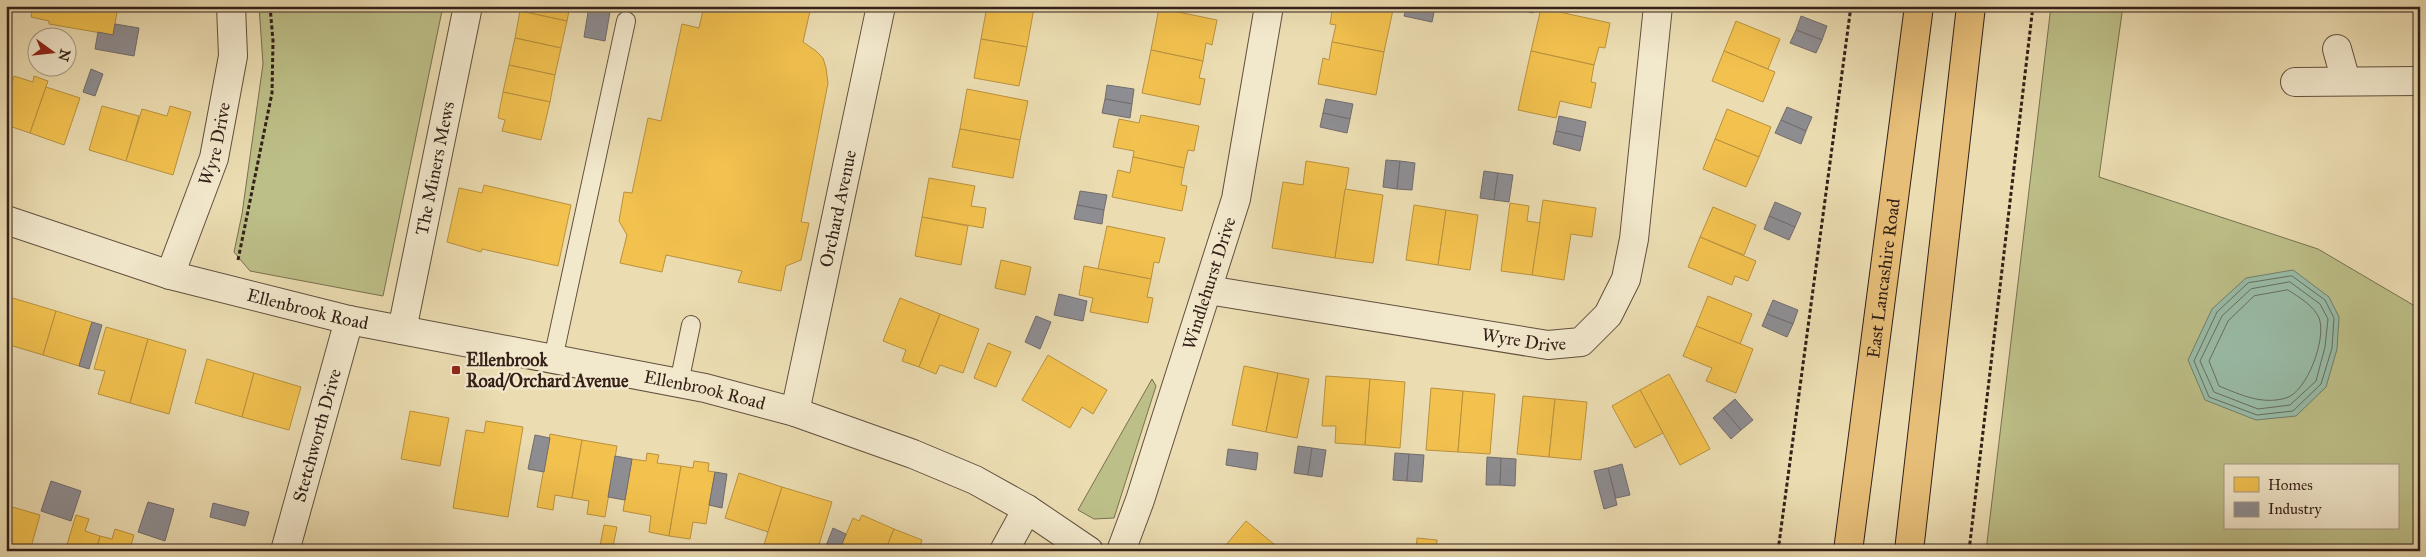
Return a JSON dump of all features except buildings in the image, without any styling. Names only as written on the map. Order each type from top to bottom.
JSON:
[{"type":"highway","name":"East Lancashire Road","points":[[1848,551],[1919,6]]},
{"type":"highway","points":[[1909,551],[1971,6]]},
{"type":"street","name":"Wyre Drive","points":[[170,276],[214,158],[233,56],[231,6]]},
{"type":"street","name":"The Miners Mews","points":[[402,330],[468,6]]},
{"type":"street","name":"Orchard Avenue","points":[[796,412],[882,6]]},
{"type":"street","name":"Windlehurst Drive","points":[[1121,551],[1140,500],[1236,199],[1269,6]]},
{"type":"street","name":"Wyre Drive","points":[[1208,290],[1548,344],[1581,342],[1608,316],[1626,279],[1634,239],[1658,6]]},
{"type":"street","points":[[2338,49],[2346,81]]},
{"type":"street","points":[[2295,82],[2420,81]]},
{"type":"street","name":"Ellenbrook Road","points":[[6,220],[170,276],[349,320],[680,384],[796,412],[914,454],[975,480],[1027,509],[1089,551]]},
{"type":"street","name":"Stetchworth Drive","points":[[285,551],[349,320]]},
{"type":"street","points":[[1004,551],[1027,509]]},
{"type":"lane","points":[[553,359],[626,21]]},
{"type":"lane","points":[[680,384],[692,325]]},
{"type":"path","points":[[232,291],[272,93],[273,40],[270,6]]},
{"type":"path","points":[[1778,551],[1851,6]]},
{"type":"path","points":[[1969,551],[2033,6]]},
{"type":"green space","points":[[259,6],[443,6],[383,296],[250,271],[234,252],[242,214],[263,64]]},
{"type":"green space","points":[[2051,6],[2123,6],[2099,177],[2318,249],[2420,309],[2420,551],[1986,551]]},
{"type":"green space","points":[[1152,379],[1156,386],[1114,518],[1094,519],[1078,510]]},
{"type":"water","points":[[2293,270],[2329,297],[2339,317],[2337,349],[2326,387],[2296,416],[2256,420],[2205,400],[2188,360],[2212,309],[2246,278]]},
{"type":"place","name":"Ellenbrook Road/Orchard Avenue","points":[[456,370]]}]
